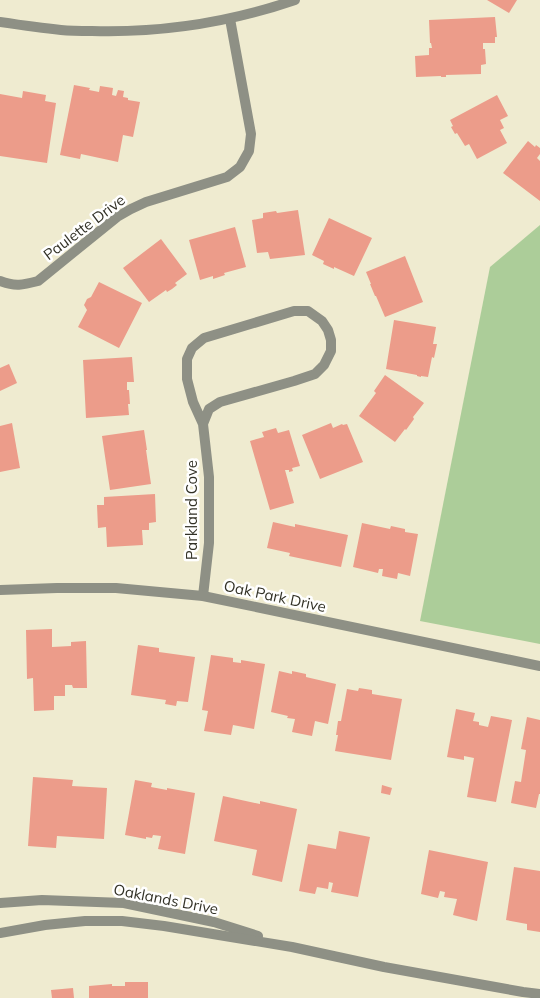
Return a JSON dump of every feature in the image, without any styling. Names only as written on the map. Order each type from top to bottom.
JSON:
[{"type":"street","points":[[0,22],[62,30],[119,32],[168,29],[230,19],[295,0]]},
{"type":"street","name":"Paulette Drive","points":[[0,281],[9,285],[23,286],[38,280],[116,217],[146,202],[227,177],[240,167],[249,152],[251,134],[230,19]]},
{"type":"street","name":"Parkland Cove","points":[[203,424],[209,409],[220,402],[315,374],[324,365],[331,351],[332,340],[322,321],[308,311],[294,311],[204,338],[192,348],[187,359],[187,379],[203,424],[209,477],[209,543],[203,596]]},
{"type":"street","name":"Oak Park Drive","points":[[0,590],[116,588],[203,596],[540,666]]},
{"type":"street","name":"Oaklands Drive","points":[[0,903],[42,900],[124,903],[214,922],[292,948]]},
{"type":"street","name":"Oaklands Drive","points":[[0,933],[45,925],[85,921],[122,921],[164,926],[292,948],[384,967],[540,994]]},
{"type":"green space","points":[[540,225],[540,644],[420,621],[490,267]]},
{"type":"building","points":[[487,0],[517,0],[509,13]]},
{"type":"building","points":[[495,17],[497,37],[495,37],[495,43],[483,43],[486,64],[481,65],[481,74],[416,77],[415,56],[429,55],[429,48],[432,48],[429,20]]},
{"type":"building","points":[[74,85],[99,92],[100,86],[113,88],[112,95],[116,96],[118,90],[124,91],[123,97],[140,102],[133,137],[123,135],[118,162],[81,154],[80,159],[60,155]]},
{"type":"building","points":[[23,91],[46,95],[45,101],[56,103],[47,163],[0,156],[0,94],[22,98]]},
{"type":"building","points":[[497,95],[508,116],[500,120],[504,128],[500,130],[507,143],[477,159],[469,144],[465,146],[457,133],[455,134],[450,120]]},
{"type":"building","points":[[528,141],[535,147],[536,145],[540,148],[540,154],[537,158],[540,161],[540,201],[503,173]]},
{"type":"building","points":[[298,210],[305,255],[270,259],[268,252],[257,253],[252,220],[263,218],[263,213]]},
{"type":"building","points":[[329,218],[372,238],[354,276],[323,264],[324,261],[312,255]]},
{"type":"building","points":[[235,227],[246,267],[224,273],[225,275],[213,279],[213,276],[200,280],[189,240]]},
{"type":"building","points":[[161,239],[187,274],[175,283],[177,285],[172,289],[167,292],[166,290],[149,302],[123,268]]},
{"type":"building","points":[[405,256],[423,302],[385,317],[366,272]]},
{"type":"building","points":[[99,282],[142,303],[119,348],[78,327],[87,310],[84,305]]},
{"type":"building","points":[[394,320],[436,327],[433,344],[437,344],[428,377],[386,369]]},
{"type":"building","points":[[132,357],[134,382],[127,382],[130,404],[128,404],[129,415],[86,418],[83,360]]},
{"type":"building","points":[[9,364],[17,383],[0,391],[0,368]]},
{"type":"building","points":[[385,375],[424,403],[406,430],[395,442],[359,416],[376,393],[374,391]]},
{"type":"building","points":[[12,423],[20,468],[0,472],[0,426]]},
{"type":"building","points":[[331,423],[333,428],[347,424],[363,462],[320,479],[302,435]]},
{"type":"building","points":[[276,428],[278,433],[289,430],[300,466],[292,468],[293,471],[285,470],[294,503],[270,510],[250,441],[264,437],[262,432]]},
{"type":"building","points":[[144,430],[151,484],[110,490],[102,436]]},
{"type":"building","points":[[155,494],[156,522],[149,523],[149,530],[142,530],[143,545],[107,547],[106,527],[98,528],[97,505],[104,505],[104,497]]},
{"type":"building","points":[[273,522],[295,527],[295,524],[348,535],[341,567],[289,556],[290,553],[267,548]]},
{"type":"building","points":[[362,523],[390,529],[391,526],[405,529],[405,532],[418,534],[410,576],[398,573],[397,579],[382,576],[383,569],[379,569],[378,573],[353,567]]},
{"type":"building","points":[[52,629],[52,647],[71,646],[71,642],[86,641],[87,688],[73,688],[72,685],[65,685],[65,696],[54,696],[54,710],[34,711],[33,678],[27,679],[26,630]]},
{"type":"building","points":[[138,645],[159,648],[159,652],[195,657],[188,702],[177,701],[176,706],[165,704],[166,700],[131,695]]},
{"type":"building","points":[[211,655],[233,658],[233,662],[241,663],[241,660],[265,664],[254,729],[233,725],[231,735],[204,731],[208,711],[202,710]]},
{"type":"building","points":[[279,671],[292,674],[292,671],[306,674],[306,677],[336,684],[328,724],[315,721],[312,736],[292,732],[295,719],[271,712]]},
{"type":"building","points":[[359,688],[372,690],[372,694],[402,699],[391,760],[335,751],[338,721],[341,721],[347,689],[358,691]]},
{"type":"building","points":[[456,709],[475,713],[473,721],[488,727],[491,716],[512,720],[496,802],[467,797],[474,758],[464,756],[464,760],[447,757]]},
{"type":"building","points":[[527,717],[540,720],[540,794],[536,808],[511,803],[515,781],[521,782],[526,750],[521,749]]},
{"type":"building","points":[[33,777],[73,780],[72,786],[107,788],[104,839],[57,836],[56,848],[28,846]]},
{"type":"building","points":[[135,780],[152,783],[151,787],[195,793],[185,854],[158,849],[161,836],[153,835],[152,838],[146,837],[146,839],[125,835]]},
{"type":"building","points":[[382,785],[392,788],[390,795],[381,793]]},
{"type":"building","points":[[223,796],[297,809],[282,882],[252,875],[257,850],[214,841]]},
{"type":"building","points":[[339,831],[370,837],[358,897],[331,892],[333,883],[329,882],[328,889],[317,887],[315,894],[299,891],[308,844],[336,849]]},
{"type":"building","points":[[429,850],[488,862],[477,921],[453,915],[457,899],[444,897],[445,892],[440,891],[438,898],[421,894]]},
{"type":"building","points":[[514,867],[540,871],[540,932],[527,930],[527,924],[506,920]]},
{"type":"building","points":[[125,982],[148,982],[148,998],[89,998],[89,986],[112,984],[112,986],[125,986]]},
{"type":"building","points":[[73,988],[74,998],[52,998],[51,990]]}]
